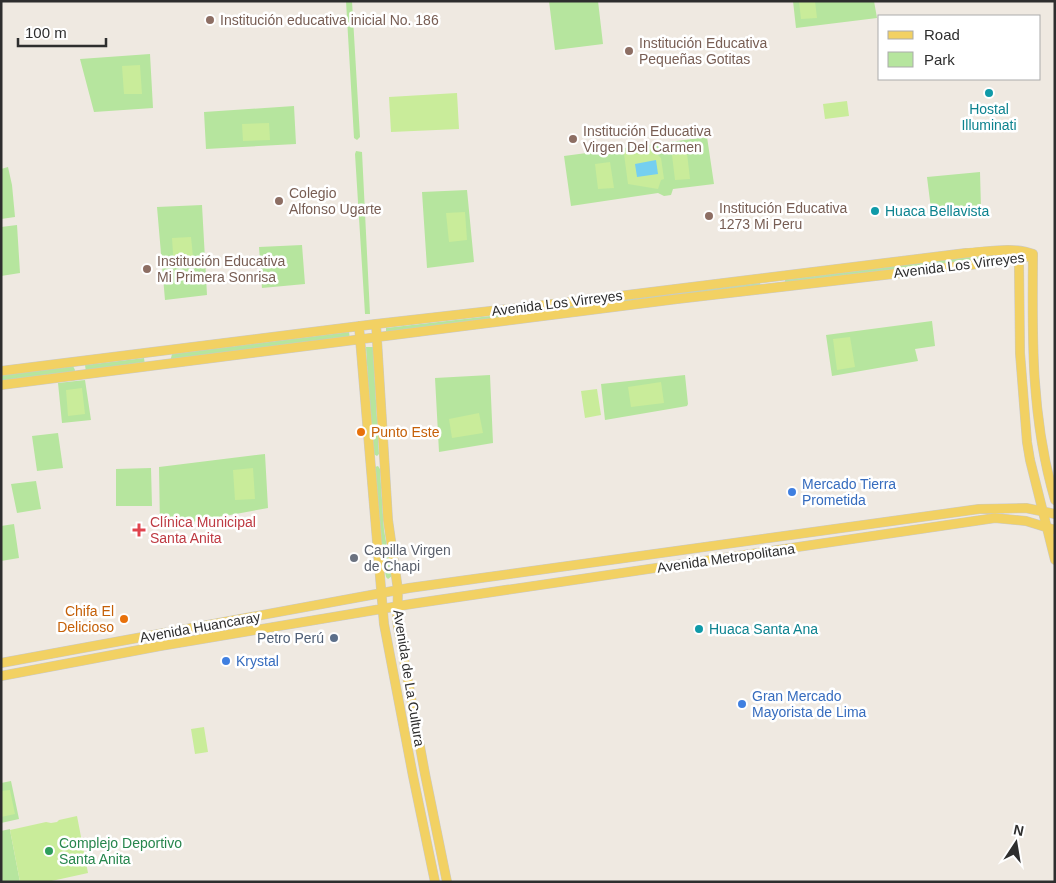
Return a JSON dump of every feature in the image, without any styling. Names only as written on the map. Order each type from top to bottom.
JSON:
[{"type":"main road","name":"Avenida Los Virreyes","points":[[1,371],[958,254],[1033,254],[1033,357],[1036,400],[1044,462],[1055,500]]},
{"type":"main road","name":"Avenida Los Virreyes","points":[[1,385],[1015,255]]},
{"type":"main road","points":[[1015,255],[1019,265],[1020,354],[1027,442],[1042,511],[1051,529],[1055,560]]},
{"type":"main road","name":"Avenida de La Cultura","points":[[376,324],[388,520],[398,590],[397,621],[447,882]]},
{"type":"main road","name":"Avenida de La Cultura","points":[[359,326],[383,609],[413,776],[435,882]]},
{"type":"main road","name":"Avenida Metropolitana","points":[[398,590],[979,508],[1009,507],[1055,514]]},
{"type":"main road","name":"Avenida Metropolitana","points":[[397,606],[995,518],[1026,521],[1051,529]]},
{"type":"main road","name":"Avenida Huancaray","points":[[1,663],[398,590]]},
{"type":"main road","name":"Avenida Huancaray","points":[[1,676],[160,646],[397,606]]},
{"type":"green space","points":[[346,1],[352,1],[360,137],[357,140],[354,138]]},
{"type":"green space","points":[[549,1],[598,1],[603,44],[555,50]]},
{"type":"green space","points":[[793,1],[874,1],[877,18],[796,28]]},
{"type":"green space","points":[[799,1],[815,1],[817,18],[801,19]]},
{"type":"green space","points":[[150,54],[153,108],[94,112],[80,59]]},
{"type":"green space","points":[[140,65],[142,94],[124,94],[122,66]]},
{"type":"green space","points":[[457,93],[459,129],[391,132],[389,97]]},
{"type":"green space","points":[[847,101],[849,116],[825,119],[823,104]]},
{"type":"green space","points":[[294,106],[296,144],[206,149],[204,112]]},
{"type":"green space","points":[[269,123],[270,140],[243,141],[242,124]]},
{"type":"green space","points":[[707,137],[714,184],[673,189],[671,195],[664,196],[658,193],[571,206],[564,156]]},
{"type":"green space","points":[[651,148],[661,158],[664,179],[661,180],[658,189],[628,184],[624,154],[626,150]]},
{"type":"green space","points":[[356,151],[362,152],[370,314],[365,314]]},
{"type":"green space","points":[[687,153],[690,179],[675,180],[672,155]]},
{"type":"green space","points":[[610,162],[614,188],[598,189],[595,164]]},
{"type":"green space","points":[[8,167],[15,217],[1,219],[1,169]]},
{"type":"green space","points":[[980,172],[981,209],[932,217],[927,177]]},
{"type":"green space","points":[[467,190],[474,262],[427,268],[422,192]]},
{"type":"green space","points":[[202,205],[207,295],[165,300],[157,207]]},
{"type":"green space","points":[[465,212],[467,240],[449,242],[446,213]]},
{"type":"green space","points":[[17,225],[20,273],[1,276],[1,227]]},
{"type":"green space","points":[[191,237],[194,267],[174,268],[172,238]]},
{"type":"green space","points":[[302,245],[305,284],[262,288],[259,247]]},
{"type":"green space","points":[[994,253],[995,259],[785,285],[785,280]]},
{"type":"green space","points":[[760,283],[761,288],[548,314],[547,308]]},
{"type":"green space","points":[[526,312],[526,317],[386,334],[386,328]]},
{"type":"green space","points":[[932,321],[935,346],[915,349],[918,361],[832,376],[826,335]]},
{"type":"green space","points":[[349,332],[350,339],[170,362],[172,354]]},
{"type":"green space","points":[[850,337],[855,367],[837,370],[833,339]]},
{"type":"green space","points":[[366,347],[373,347],[379,454],[377,456],[372,453]]},
{"type":"green space","points":[[144,358],[145,365],[86,372],[85,365]]},
{"type":"green space","points":[[73,366],[74,374],[1,383],[1,375]]},
{"type":"green space","points":[[490,375],[493,443],[439,452],[435,378]]},
{"type":"green space","points":[[685,375],[687,406],[605,420],[601,384]]},
{"type":"green space","points":[[85,380],[91,420],[62,423],[58,383]]},
{"type":"green space","points":[[661,382],[664,403],[631,407],[628,387]]},
{"type":"green space","points":[[82,388],[85,414],[68,416],[66,390]]},
{"type":"green space","points":[[597,389],[601,415],[585,418],[581,391]]},
{"type":"green space","points":[[479,413],[483,433],[452,438],[449,419]]},
{"type":"green space","points":[[58,433],[63,468],[37,471],[32,436]]},
{"type":"green space","points":[[265,454],[268,508],[160,528],[159,467]]},
{"type":"green space","points":[[378,466],[380,469],[384,530],[392,576],[388,579],[386,577],[378,535],[375,467]]},
{"type":"green space","points":[[151,468],[152,506],[116,506],[116,469]]},
{"type":"green space","points":[[253,468],[255,499],[235,500],[233,470]]},
{"type":"green space","points":[[36,481],[41,509],[17,513],[11,484]]},
{"type":"green space","points":[[14,524],[19,558],[1,561],[1,526]]},
{"type":"green space","points":[[204,727],[208,752],[195,754],[191,729]]},
{"type":"green space","points":[[11,781],[19,819],[1,823],[1,783]]},
{"type":"green space","points":[[10,790],[15,814],[1,817],[1,791]]},
{"type":"green space","name":"Complejo Deportivo Santa Anita","points":[[77,816],[88,873],[47,882],[20,882],[10,830],[46,822],[57,822]]},
{"type":"green space","points":[[10,829],[20,882],[1,882],[1,831]]},
{"type":"water","points":[[656,160],[658,174],[637,177],[635,164]]},
{"type":"place","name":"Institución educativa inicial No. 186","points":[[210,20]]},
{"type":"place","name":"Institución Educativa Pequeñas Gotitas","points":[[629,51]]},
{"type":"place","name":"Hostal Illuminati","points":[[989,93]]},
{"type":"place","name":"Institución Educativa Virgen Del Carmen","points":[[573,139]]},
{"type":"place","name":"Colegio Alfonso Ugarte","points":[[279,201]]},
{"type":"place","name":"Huaca Bellavista","points":[[875,211]]},
{"type":"place","name":"Institución Educativa 1273 Mi Peru","points":[[709,216]]},
{"type":"place","name":"Institución Educativa Mi Primera Sonrisa","points":[[147,269]]},
{"type":"place","name":"Punto Este","points":[[361,432]]},
{"type":"place","name":"Mercado Tierra Prometida","points":[[792,492]]},
{"type":"place","name":"Clínica Municipal Santa Anita","points":[[139,530]]},
{"type":"place","name":"Capilla Virgen de Chapi","points":[[354,558]]},
{"type":"place","name":"Chifa El Delicioso","points":[[124,619]]},
{"type":"place","name":"Huaca Santa Ana","points":[[699,629]]},
{"type":"place","name":"Petro Perú","points":[[334,638]]},
{"type":"place","name":"Krystal","points":[[226,661]]},
{"type":"place","name":"Gran Mercado Mayorista de Lima","points":[[742,704]]},
{"type":"place","name":"Complejo Deportivo Santa Anita","points":[[49,851]]}]
